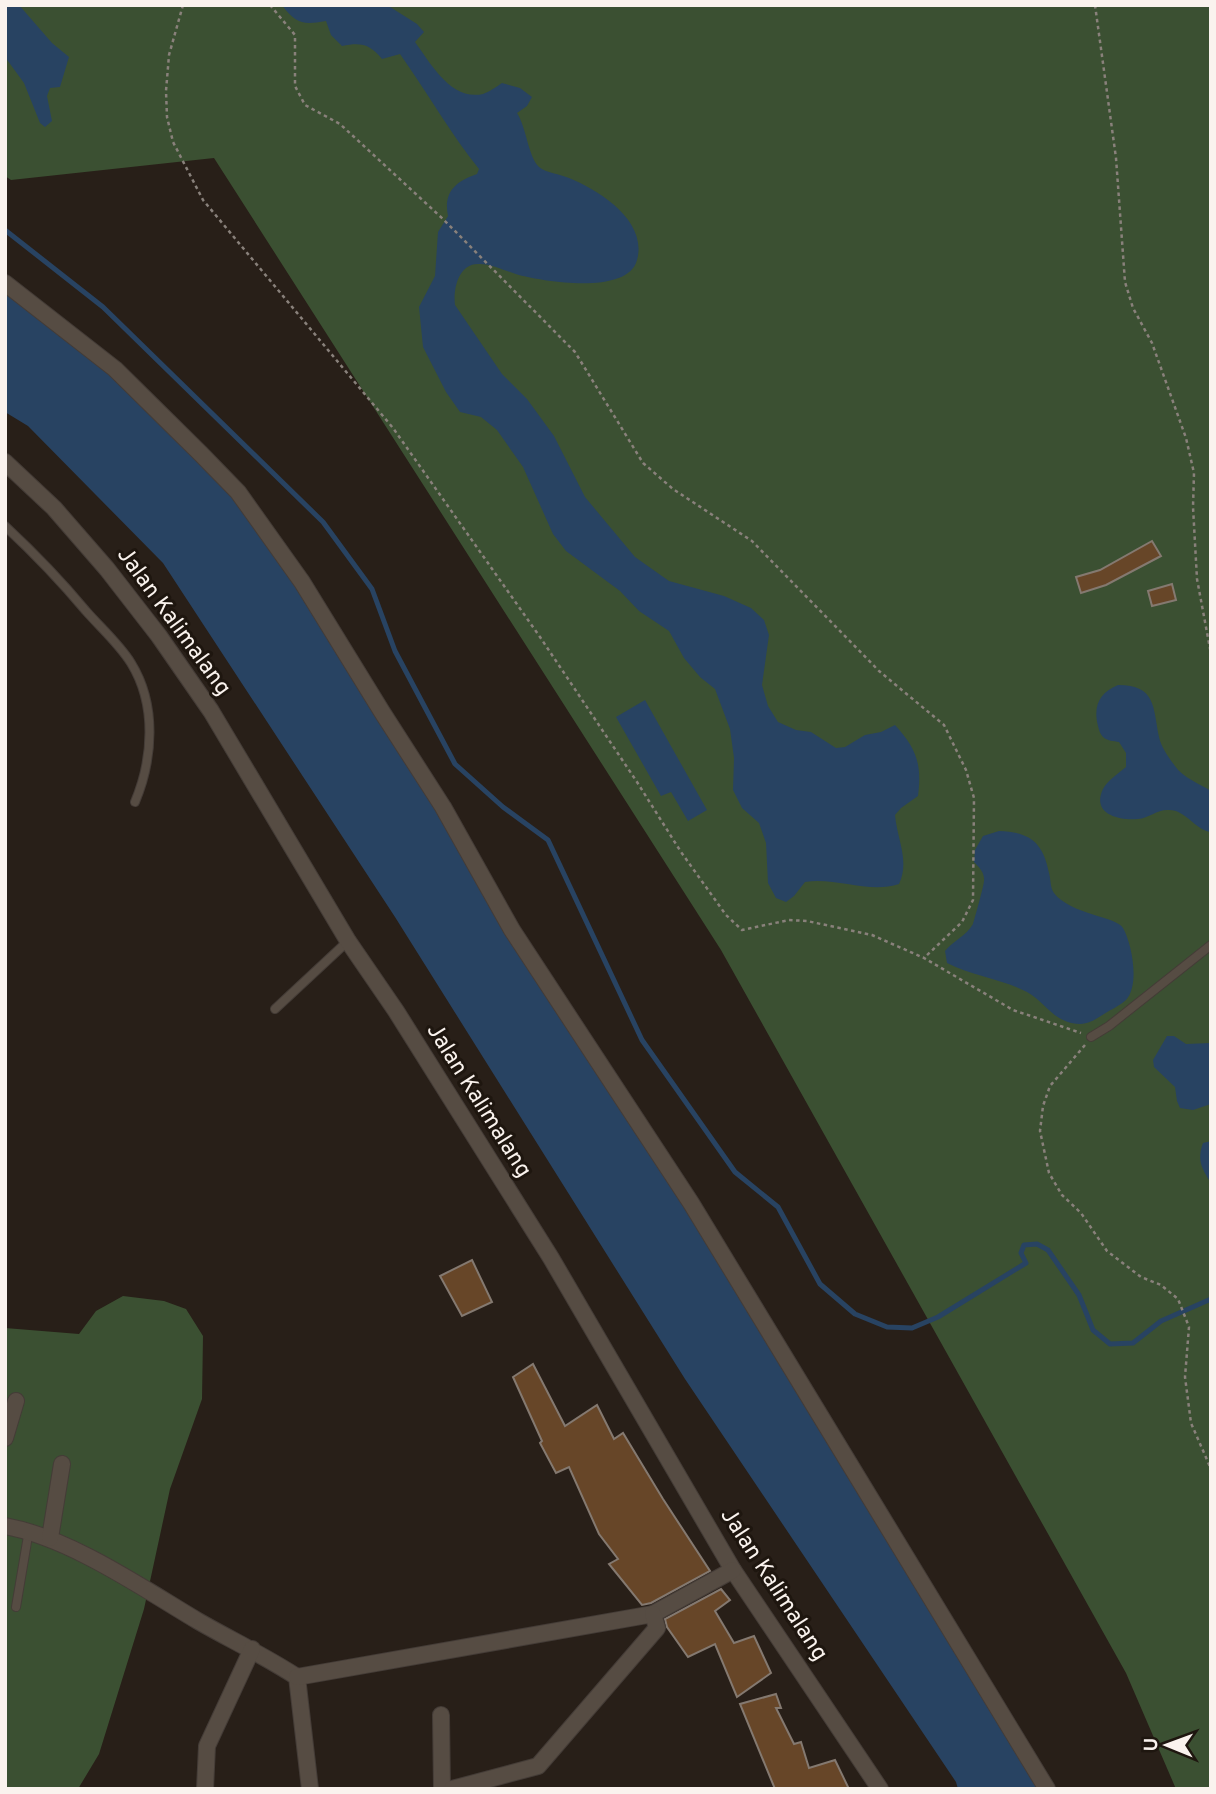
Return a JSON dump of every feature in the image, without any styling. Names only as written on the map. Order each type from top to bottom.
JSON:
[{"type":"street","points":[[5,283],[115,369],[238,492],[302,582],[443,807],[512,930],[691,1203],[1047,1789]]},
{"type":"street","name":"Jalan Kalimalang","points":[[5,462],[54,508],[107,569],[159,636],[211,711],[348,941],[396,1011],[551,1258],[733,1570],[880,1789]]},
{"type":"street","points":[[5,1438],[16,1401]]},
{"type":"street","points":[[50,1538],[62,1464]]},
{"type":"street","points":[[5,1526],[29,1530],[50,1538],[297,1676],[653,1614],[733,1570]]},
{"type":"street","points":[[452,1789],[538,1766],[657,1628],[653,1614]]},
{"type":"street","points":[[205,1789],[207,1746],[252,1649]]},
{"type":"street","points":[[297,1676],[310,1789]]},
{"type":"street","points":[[441,1714],[442,1789]]},
{"type":"lane","points":[[5,526],[40,559],[131,663],[143,690],[150,747],[144,780],[135,802]]},
{"type":"lane","points":[[275,1009],[348,941]]},
{"type":"lane","points":[[1091,1037],[1109,1026],[1211,945]]},
{"type":"lane","points":[[16,1607],[29,1530]]},
{"type":"path","points":[[184,5],[169,55],[167,117],[173,142],[204,200],[393,428],[540,637],[681,852],[726,915],[743,930],[789,920],[807,921],[872,935],[924,958],[1013,1010],[1091,1037],[1050,1086],[1043,1106],[1040,1131],[1049,1173],[1062,1195],[1081,1213],[1107,1251],[1141,1277],[1178,1299],[1189,1327],[1185,1377],[1191,1423],[1211,1469]]},
{"type":"path","points":[[270,5],[295,35],[295,86],[305,105],[340,124],[443,219],[575,352],[643,463],[673,489],[752,541],[879,671],[944,725],[966,770],[974,798],[973,900],[962,922],[924,958]]},
{"type":"path","points":[[1095,5],[1116,158],[1125,282],[1133,308],[1152,343],[1192,461],[1197,579],[1211,654]]},
{"type":"green space","points":[[5,5],[1211,5],[1211,1789],[1176,1789],[1126,1673],[721,950],[214,158],[11,180],[5,176]]},
{"type":"green space","points":[[123,1296],[164,1301],[186,1309],[203,1336],[202,1399],[170,1489],[144,1609],[99,1754],[78,1789],[5,1789],[5,1328],[79,1334],[96,1311]]},
{"type":"water","points":[[5,5],[19,5],[52,43],[69,57],[60,87],[50,88],[47,96],[52,121],[45,127],[40,123],[24,83],[5,57]]},
{"type":"water","points":[[282,5],[387,5],[417,24],[424,32],[415,42],[443,79],[461,92],[483,94],[502,83],[520,88],[532,97],[527,106],[517,113],[535,162],[545,171],[569,178],[594,190],[628,220],[635,232],[637,260],[630,271],[619,278],[603,282],[566,283],[531,278],[488,265],[471,265],[458,279],[455,305],[502,374],[527,399],[554,436],[585,497],[635,557],[669,581],[724,596],[751,608],[764,620],[769,635],[762,685],[768,706],[778,722],[796,730],[811,732],[836,748],[845,747],[865,735],[881,732],[895,725],[902,734],[916,758],[919,785],[918,796],[895,815],[903,858],[899,884],[876,887],[805,882],[786,902],[776,898],[768,883],[766,843],[759,823],[742,808],[733,790],[734,758],[730,729],[715,689],[700,677],[684,658],[669,631],[639,611],[620,591],[566,551],[553,534],[523,467],[497,430],[481,417],[460,412],[446,392],[423,347],[419,307],[435,276],[438,232],[448,216],[447,200],[457,184],[477,174],[479,169],[400,54],[382,59],[365,45],[342,46],[331,35],[326,21],[301,22]]},
{"type":"water","points":[[5,283],[201,454],[302,582],[1047,1789],[958,1789],[956,1782],[685,1379],[395,917],[163,563],[28,426],[5,412]]},
{"type":"water","points":[[1118,685],[1140,689],[1146,694],[1153,707],[1160,741],[1168,756],[1182,774],[1211,791],[1211,832],[1175,811],[1165,810],[1142,818],[1123,819],[1104,810],[1100,798],[1103,789],[1126,767],[1126,753],[1119,742],[1102,736],[1096,712],[1102,696]]},
{"type":"water","points":[[645,700],[707,810],[688,821],[671,792],[661,796],[616,717]]},
{"type":"water","points":[[999,831],[1027,837],[1039,846],[1053,891],[1062,900],[1123,928],[1132,954],[1134,975],[1130,993],[1121,1004],[1089,1022],[1071,1023],[1057,1016],[1027,992],[947,963],[945,951],[973,924],[984,881],[984,875],[974,862],[975,850],[983,836]]},
{"type":"water","points":[[1167,1036],[1174,1036],[1186,1044],[1211,1043],[1211,1104],[1193,1110],[1180,1108],[1175,1087],[1154,1067],[1153,1060]]},
{"type":"water","points":[[1211,1141],[1211,1183],[1200,1159],[1203,1143]]},
{"type":"building","points":[[1152,541],[1161,556],[1106,585],[1081,593],[1076,577],[1100,570]]},
{"type":"building","points":[[1172,584],[1176,600],[1152,606],[1148,591]]},
{"type":"building","points":[[472,1260],[492,1302],[462,1316],[440,1276]]},
{"type":"building","points":[[533,1364],[565,1426],[597,1405],[614,1439],[623,1433],[710,1571],[651,1603],[642,1605],[609,1564],[618,1559],[599,1534],[569,1467],[556,1473],[540,1443],[542,1441],[513,1377]]},
{"type":"building","points":[[721,1589],[730,1600],[715,1611],[734,1643],[754,1636],[771,1673],[737,1697],[715,1644],[688,1657],[667,1627],[665,1619]]},
{"type":"building","points":[[776,1694],[781,1708],[776,1708],[794,1744],[801,1742],[809,1768],[835,1760],[849,1789],[775,1789],[740,1704]]},
{"type":"waterway","points":[[5,230],[103,307],[323,522],[372,589],[395,651],[455,764],[503,807],[548,840],[642,1040],[735,1172],[778,1207],[820,1284],[855,1314],[887,1327],[912,1328],[938,1317],[1026,1263],[1021,1253],[1024,1245],[1037,1244],[1048,1250],[1079,1295],[1093,1330],[1110,1344],[1133,1343],[1161,1321],[1211,1299]]}]
